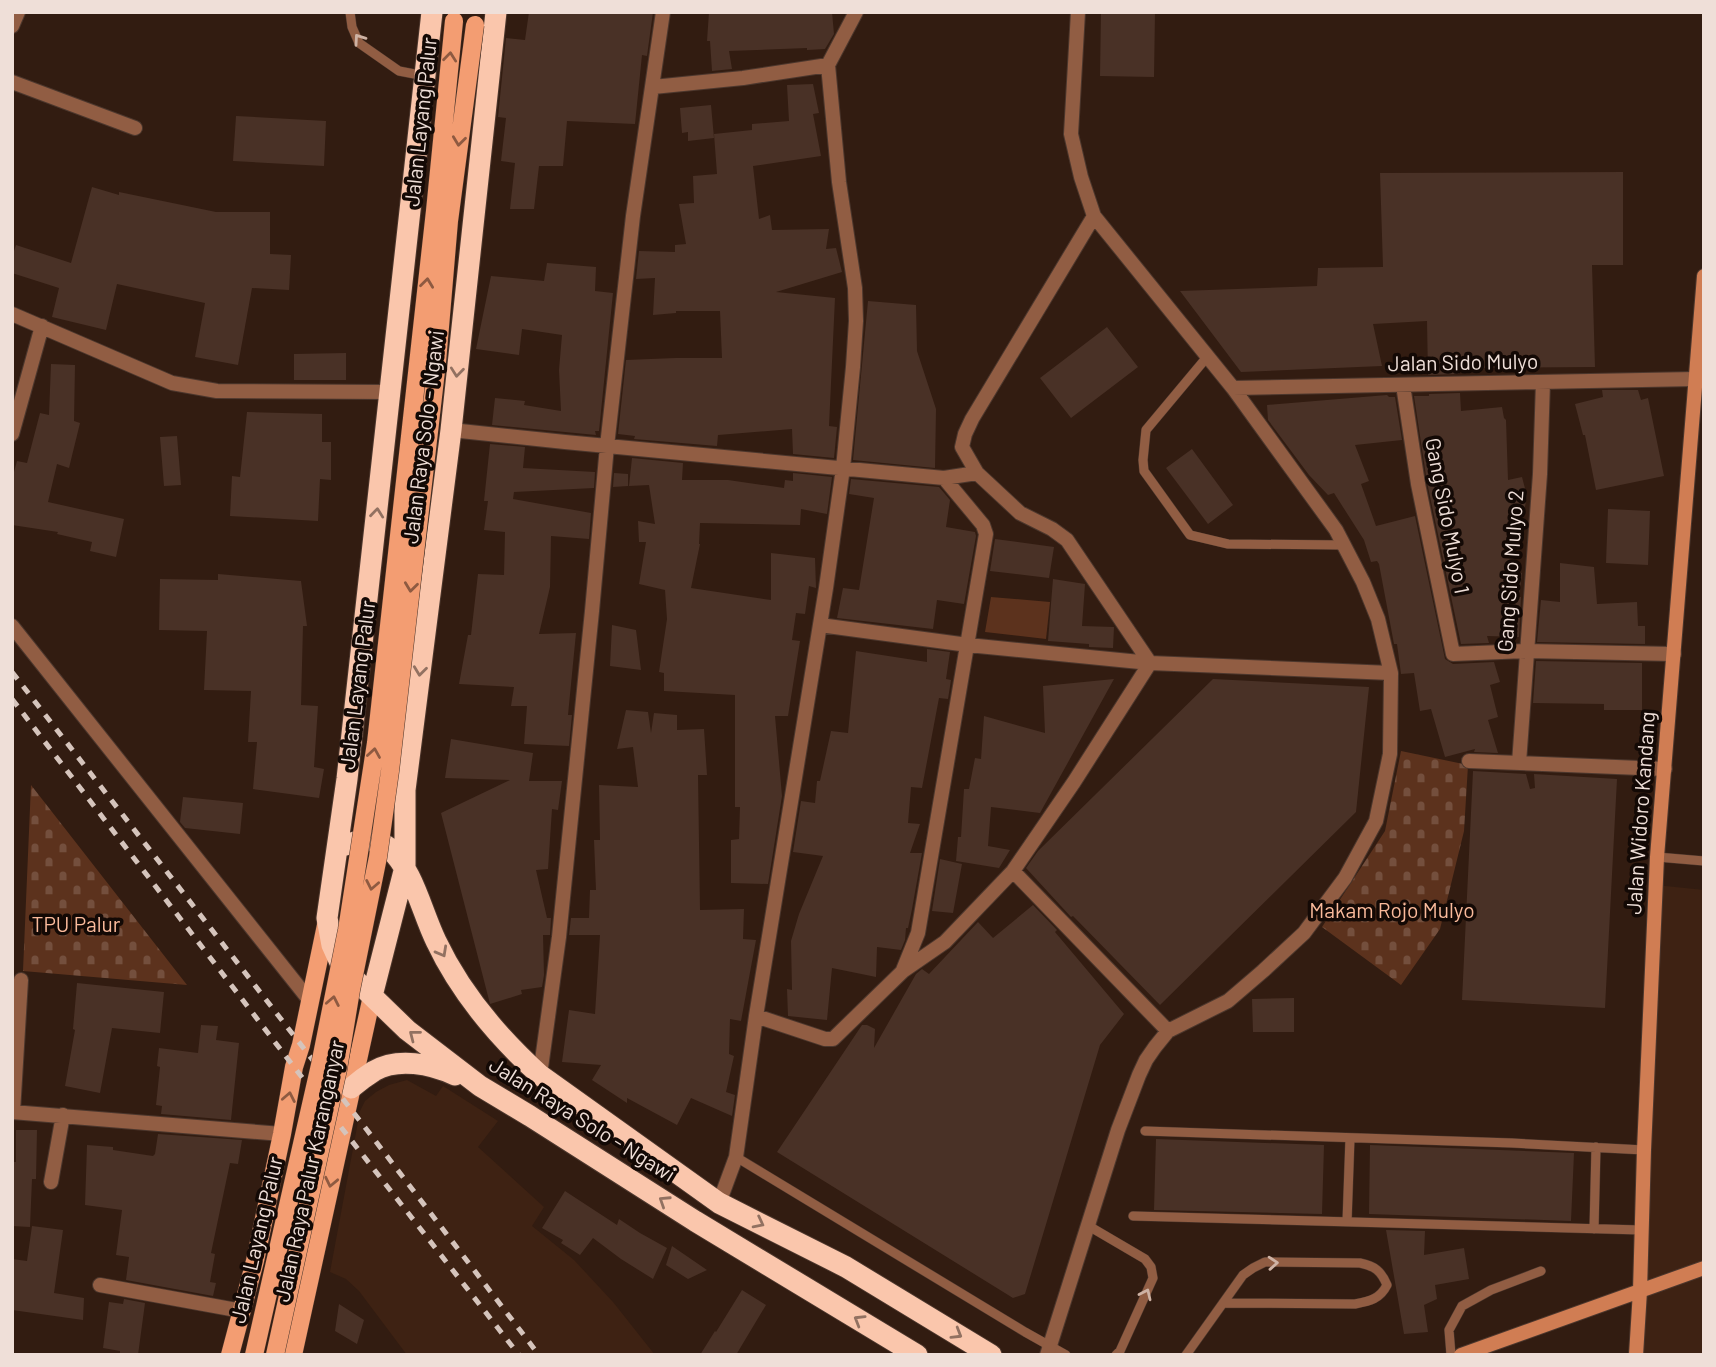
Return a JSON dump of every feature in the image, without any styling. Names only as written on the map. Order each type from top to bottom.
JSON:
[{"type":"highway","name":"Jalan Raya Solo - Ngawi","points":[[432,12],[347,779],[327,918],[332,945],[342,967],[407,1030],[480,1086],[695,1221],[917,1355]]},
{"type":"highway","name":"Jalan Raya Solo - Ngawi","points":[[405,867],[405,790],[451,430],[496,12]]},
{"type":"highway","points":[[347,779],[357,794],[376,800],[394,798],[405,790]]},
{"type":"highway","name":"Jalan Raya Solo - Ngawi","points":[[337,848],[352,842],[376,841],[387,847],[405,867],[437,942],[465,993],[514,1052],[540,1075],[719,1202],[846,1267],[991,1355]]},
{"type":"highway","points":[[372,996],[405,867]]},
{"type":"highway","points":[[351,1088],[376,1070],[408,1063],[442,1069],[480,1086]]},
{"type":"main road","name":"Jalan Layang Palur","points":[[254,1355],[320,1065],[347,930],[376,743],[454,17]]},
{"type":"main road","name":"Jalan Layang Palur","points":[[275,1355],[335,1082],[378,857],[437,362],[449,221],[476,19]]},
{"type":"main road","name":"Jalan Raya Palur Karanganyar","points":[[230,1355],[255,1261],[327,918]]},
{"type":"main road","name":"Jalan Raya Palur Karanganyar","points":[[293,1355],[372,996]]},
{"type":"main road","points":[[255,1261],[262,1253],[275,1250],[294,1255],[302,1261],[311,1275]]},
{"type":"street","points":[[12,26],[18,12]]},
{"type":"street","points":[[540,1075],[559,937],[607,446],[633,216],[663,12]]},
{"type":"street","points":[[719,1202],[736,1157],[843,468],[853,368],[855,288],[839,182],[828,65],[856,12]]},
{"type":"street","points":[[1049,1350],[1118,1130],[1139,1075],[1155,1047],[1168,1031],[1228,1001],[1304,933],[1345,877],[1376,821],[1391,754],[1391,673],[1378,619],[1363,582],[1336,530],[1233,388],[1094,216],[1071,134],[1077,12]]},
{"type":"street","points":[[653,87],[743,78],[828,65]]},
{"type":"street","points":[[12,82],[135,128]]},
{"type":"street","points":[[1094,216],[979,407],[965,434],[962,447],[977,473],[1020,513],[1067,540],[1150,663]]},
{"type":"street","name":"Jalan Widoro Kandang","points":[[1636,1355],[1657,857],[1704,276]]},
{"type":"street","points":[[12,314],[184,386],[218,391],[390,392]]},
{"type":"street","points":[[12,434],[42,326]]},
{"type":"street","name":"Jalan Sido Mulyo","points":[[1233,388],[1695,379]]},
{"type":"street","name":"Gang Sido Mulyo 2","points":[[1519,763],[1540,474],[1543,382]]},
{"type":"street","name":"Gang Sido Mulyo 1","points":[[1403,385],[1418,484],[1453,654],[1526,651]]},
{"type":"street","points":[[451,430],[944,478],[977,473]]},
{"type":"street","points":[[903,971],[918,933],[986,534],[983,525],[944,478]]},
{"type":"street","points":[[820,625],[968,645],[1150,663],[1391,673]]},
{"type":"street","points":[[12,626],[310,1001]]},
{"type":"street","points":[[1526,651],[1674,654]]},
{"type":"street","points":[[756,1016],[834,1040],[903,971],[944,942],[1013,871],[1150,663]]},
{"type":"street","points":[[1469,761],[1665,769]]},
{"type":"street","points":[[1013,871],[1168,1031]]},
{"type":"street","points":[[21,980],[12,1112],[282,1134]]},
{"type":"street","points":[[51,1182],[63,1115]]},
{"type":"street","points":[[1461,1355],[1704,1268]]},
{"type":"street","points":[[100,1285],[242,1311]]},
{"type":"lane","points":[[350,12],[352,27],[359,43],[399,71],[425,76]]},
{"type":"lane","points":[[1207,357],[1146,430],[1144,450],[1144,471],[1190,535],[1228,544],[1344,545]]},
{"type":"lane","points":[[1657,857],[1704,861]]},
{"type":"lane","points":[[1145,1131],[1644,1150]]},
{"type":"lane","points":[[1348,1222],[1350,1138]]},
{"type":"lane","points":[[1594,1229],[1596,1147]]},
{"type":"lane","points":[[736,1157],[1049,1350],[1066,1355]]},
{"type":"lane","points":[[1133,1216],[1642,1230]]},
{"type":"lane","points":[[1087,1225],[1145,1259],[1151,1267],[1153,1278],[1116,1355]]},
{"type":"lane","points":[[1186,1355],[1223,1303],[1243,1275],[1265,1262],[1360,1263],[1373,1266],[1387,1284],[1383,1293],[1371,1301],[1355,1304],[1223,1303]]},
{"type":"lane","points":[[1451,1355],[1449,1329],[1462,1306],[1490,1290],[1541,1270]]},
{"type":"shaded area","points":[[1656,885],[1704,890],[1704,1355],[1633,1355]]},
{"type":"shaded area","points":[[407,1080],[436,1096],[443,1086],[498,1121],[478,1147],[544,1207],[532,1226],[574,1260],[613,1302],[655,1355],[407,1355],[359,1291],[346,1279],[330,1272],[360,1111],[365,1101],[376,1092]]},
{"type":"green space","points":[[991,597],[1050,602],[1046,639],[985,632]]},
{"type":"green space","name":"Makam Rojo Mulyo","points":[[1401,751],[1468,765],[1464,831],[1440,929],[1401,985],[1322,927],[1385,831]]},
{"type":"green space","name":"TPU Palur","points":[[31,785],[187,985],[23,971]]},
{"type":"building","points":[[529,12],[653,12],[647,56],[642,55],[635,124],[567,121],[563,166],[539,166],[534,209],[510,209],[515,163],[501,161],[506,118],[498,117],[506,38],[525,40]]},
{"type":"building","points":[[709,12],[832,12],[834,34],[825,49],[729,51],[732,69],[712,71],[710,41],[707,41]]},
{"type":"building","points":[[1101,12],[1155,12],[1154,77],[1100,76]]},
{"type":"building","points":[[813,84],[819,113],[813,114],[821,156],[753,166],[759,219],[770,215],[772,230],[829,229],[826,249],[836,248],[842,272],[776,292],[835,298],[829,426],[837,427],[834,458],[793,454],[792,429],[718,435],[717,446],[634,439],[635,436],[618,434],[626,360],[722,358],[720,311],[676,311],[653,315],[655,278],[636,279],[639,251],[675,252],[675,245],[686,244],[679,204],[694,203],[693,176],[717,174],[714,134],[752,130],[752,124],[789,121],[787,85]]},
{"type":"building","points":[[711,105],[714,138],[688,141],[688,132],[682,133],[680,108]]},
{"type":"building","points":[[236,116],[326,121],[324,166],[233,161]]},
{"type":"building","points":[[1623,172],[1623,265],[1592,265],[1595,367],[1459,368],[1459,374],[1428,375],[1427,321],[1373,324],[1382,366],[1241,372],[1180,291],[1317,286],[1318,268],[1383,267],[1380,173]]},
{"type":"building","points":[[92,187],[119,195],[119,192],[216,212],[270,212],[270,254],[291,255],[289,290],[252,288],[238,365],[195,357],[205,303],[117,284],[106,330],[52,317],[59,288],[12,273],[12,257],[16,245],[71,263]]},
{"type":"building","points":[[547,263],[596,267],[595,291],[613,293],[599,431],[595,431],[596,435],[492,425],[495,398],[525,401],[524,405],[561,411],[559,370],[562,335],[522,329],[519,355],[476,349],[491,276],[544,281]]},
{"type":"building","points":[[868,301],[916,305],[917,351],[936,409],[935,468],[853,460]]},
{"type":"building","points":[[1107,327],[1138,367],[1071,418],[1040,378]]},
{"type":"building","points":[[346,353],[346,380],[294,380],[294,354]]},
{"type":"building","points":[[51,364],[75,365],[74,421],[80,423],[69,468],[57,464],[48,502],[124,519],[116,557],[90,551],[92,542],[57,534],[58,532],[12,525],[12,479],[17,461],[27,463],[40,413],[49,415]]},
{"type":"building","points":[[1602,390],[1638,390],[1641,400],[1648,398],[1664,476],[1596,490],[1585,435],[1575,404],[1603,397]]},
{"type":"building","points":[[1460,393],[1461,411],[1502,407],[1506,420],[1508,480],[1522,477],[1527,496],[1522,522],[1518,522],[1513,571],[1522,573],[1519,637],[1487,636],[1489,643],[1461,644],[1427,482],[1414,396]]},
{"type":"building","points":[[1387,395],[1395,397],[1402,440],[1355,445],[1369,481],[1361,484],[1376,526],[1415,516],[1445,659],[1453,664],[1494,662],[1500,682],[1490,685],[1498,717],[1488,720],[1498,753],[1474,752],[1475,749],[1445,757],[1431,709],[1420,711],[1414,673],[1401,674],[1379,564],[1377,561],[1371,562],[1364,540],[1334,493],[1328,495],[1309,475],[1268,420],[1267,405]]},
{"type":"building","points":[[247,412],[322,414],[322,442],[331,442],[331,480],[320,479],[318,521],[230,516],[232,476],[240,477]]},
{"type":"building","points":[[177,436],[181,485],[164,486],[160,437]]},
{"type":"building","points":[[490,444],[525,447],[523,468],[595,472],[594,488],[514,492],[513,499],[591,513],[589,539],[551,536],[550,587],[539,634],[576,633],[568,715],[572,715],[569,746],[524,744],[527,706],[511,706],[514,687],[459,684],[468,635],[471,635],[478,574],[504,575],[505,532],[484,530]]},
{"type":"building","points":[[1192,449],[1233,505],[1208,524],[1166,468]]},
{"type":"building","points":[[632,458],[683,463],[682,480],[728,480],[784,488],[785,480],[793,481],[793,473],[832,477],[827,514],[801,509],[800,525],[700,523],[700,544],[691,588],[771,600],[771,553],[815,558],[816,588],[809,586],[805,614],[796,613],[792,640],[800,641],[788,716],[775,716],[782,796],[768,884],[731,883],[731,840],[739,839],[740,807],[735,807],[735,695],[664,691],[664,673],[659,672],[667,619],[665,590],[639,584],[646,542],[639,542],[638,521],[655,524],[649,485],[629,486]]},
{"type":"building","points":[[614,473],[628,474],[628,486],[613,487]]},
{"type":"building","points":[[851,479],[939,487],[950,500],[946,527],[975,532],[964,604],[937,600],[933,629],[837,618],[843,588],[859,590],[874,498],[849,494]]},
{"type":"building","points":[[1608,509],[1650,511],[1648,565],[1606,563]]},
{"type":"building","points":[[995,539],[1054,547],[1049,578],[990,571]]},
{"type":"building","points":[[1560,563],[1594,567],[1597,604],[1637,602],[1638,626],[1645,626],[1645,644],[1537,642],[1541,600],[1560,602]]},
{"type":"building","points":[[218,574],[301,581],[307,626],[303,626],[301,705],[318,706],[314,767],[324,769],[319,798],[253,789],[257,742],[248,742],[251,691],[204,690],[207,631],[159,630],[160,579],[218,580]]},
{"type":"building","points":[[1053,579],[1085,584],[1082,626],[1114,627],[1113,648],[1048,641]]},
{"type":"building","points":[[612,625],[636,630],[641,670],[610,666]]},
{"type":"building","points":[[927,649],[950,652],[946,679],[951,680],[948,699],[939,698],[922,788],[911,787],[908,823],[920,824],[910,853],[922,853],[905,940],[901,950],[877,947],[876,977],[832,968],[827,1020],[788,1016],[787,989],[792,990],[791,941],[823,856],[793,852],[801,801],[815,803],[817,781],[820,781],[831,731],[848,733],[856,651],[927,662]]},
{"type":"building","points":[[1536,661],[1642,663],[1642,710],[1604,710],[1604,704],[1533,703]]},
{"type":"building","points":[[1114,679],[1040,813],[991,807],[988,846],[1010,850],[999,868],[956,861],[958,837],[961,837],[964,789],[969,789],[975,758],[981,759],[984,716],[1045,733],[1043,686]]},
{"type":"building","points":[[1213,679],[1369,687],[1356,812],[1160,1005],[1026,868],[1038,851]]},
{"type":"building","points":[[626,710],[648,712],[651,733],[654,713],[677,715],[677,730],[704,729],[707,775],[698,775],[700,910],[744,909],[743,939],[756,940],[741,1021],[730,1019],[729,1054],[734,1056],[726,1092],[735,1095],[732,1116],[691,1098],[677,1125],[627,1098],[627,1103],[592,1080],[601,1065],[562,1062],[569,1010],[595,1014],[600,935],[569,935],[571,918],[589,918],[590,890],[596,890],[594,840],[600,840],[599,785],[638,787],[633,747],[617,749]]},
{"type":"building","points":[[451,739],[533,753],[529,781],[562,781],[558,810],[552,809],[548,869],[536,870],[547,918],[551,918],[550,935],[543,935],[542,987],[521,990],[522,994],[490,1004],[441,813],[510,780],[445,778]]},
{"type":"building","points":[[1473,771],[1526,774],[1530,789],[1535,788],[1534,774],[1617,779],[1605,1008],[1462,1000]]},
{"type":"building","points":[[183,797],[243,803],[240,834],[185,828],[180,822]]},
{"type":"building","points":[[940,859],[962,864],[953,913],[932,911]]},
{"type":"building","points":[[1033,905],[1057,930],[1055,932],[1124,1014],[1100,1045],[1025,1294],[1013,1298],[777,1152],[862,1025],[875,1029],[874,1048],[916,974],[922,969],[929,974],[978,922],[993,938]]},
{"type":"building","points":[[77,983],[164,992],[160,1033],[112,1028],[100,1093],[65,1086],[75,1030]]},
{"type":"building","points":[[1294,998],[1294,1032],[1253,1032],[1252,999]]},
{"type":"building","points":[[201,1025],[218,1026],[216,1040],[239,1043],[231,1120],[161,1114],[162,1106],[156,1105],[159,1048],[198,1053]]},
{"type":"building","points":[[16,1130],[37,1130],[36,1179],[32,1179],[30,1227],[12,1226],[12,1162],[16,1162]]},
{"type":"building","points":[[158,1134],[242,1140],[238,1164],[230,1163],[211,1253],[215,1254],[210,1282],[216,1283],[213,1296],[126,1280],[129,1257],[116,1255],[122,1210],[85,1205],[87,1145],[113,1147],[113,1150],[153,1156]]},
{"type":"building","points":[[1156,1139],[1324,1145],[1322,1214],[1154,1210]]},
{"type":"building","points":[[1370,1145],[1574,1153],[1571,1221],[1369,1214]]},
{"type":"building","points":[[565,1191],[617,1225],[619,1219],[667,1248],[653,1279],[593,1238],[580,1255],[561,1243],[563,1240],[542,1228]]},
{"type":"building","points":[[32,1226],[63,1230],[54,1293],[84,1298],[83,1320],[12,1310],[12,1259],[27,1261]]},
{"type":"building","points":[[1386,1230],[1425,1231],[1424,1255],[1464,1248],[1469,1279],[1435,1285],[1437,1299],[1424,1305],[1428,1332],[1404,1334]]},
{"type":"building","points":[[672,1246],[707,1270],[688,1279],[666,1265]]},
{"type":"building","points":[[742,1290],[766,1305],[736,1355],[700,1355],[716,1332]]},
{"type":"building","points":[[124,1299],[145,1303],[138,1355],[120,1355],[120,1351],[103,1348],[109,1302],[123,1304]]},
{"type":"building","points":[[339,1304],[364,1320],[357,1344],[335,1331]]},
{"type":"railway","points":[[12,672],[539,1355]]},
{"type":"railway","points":[[12,699],[519,1355]]}]
